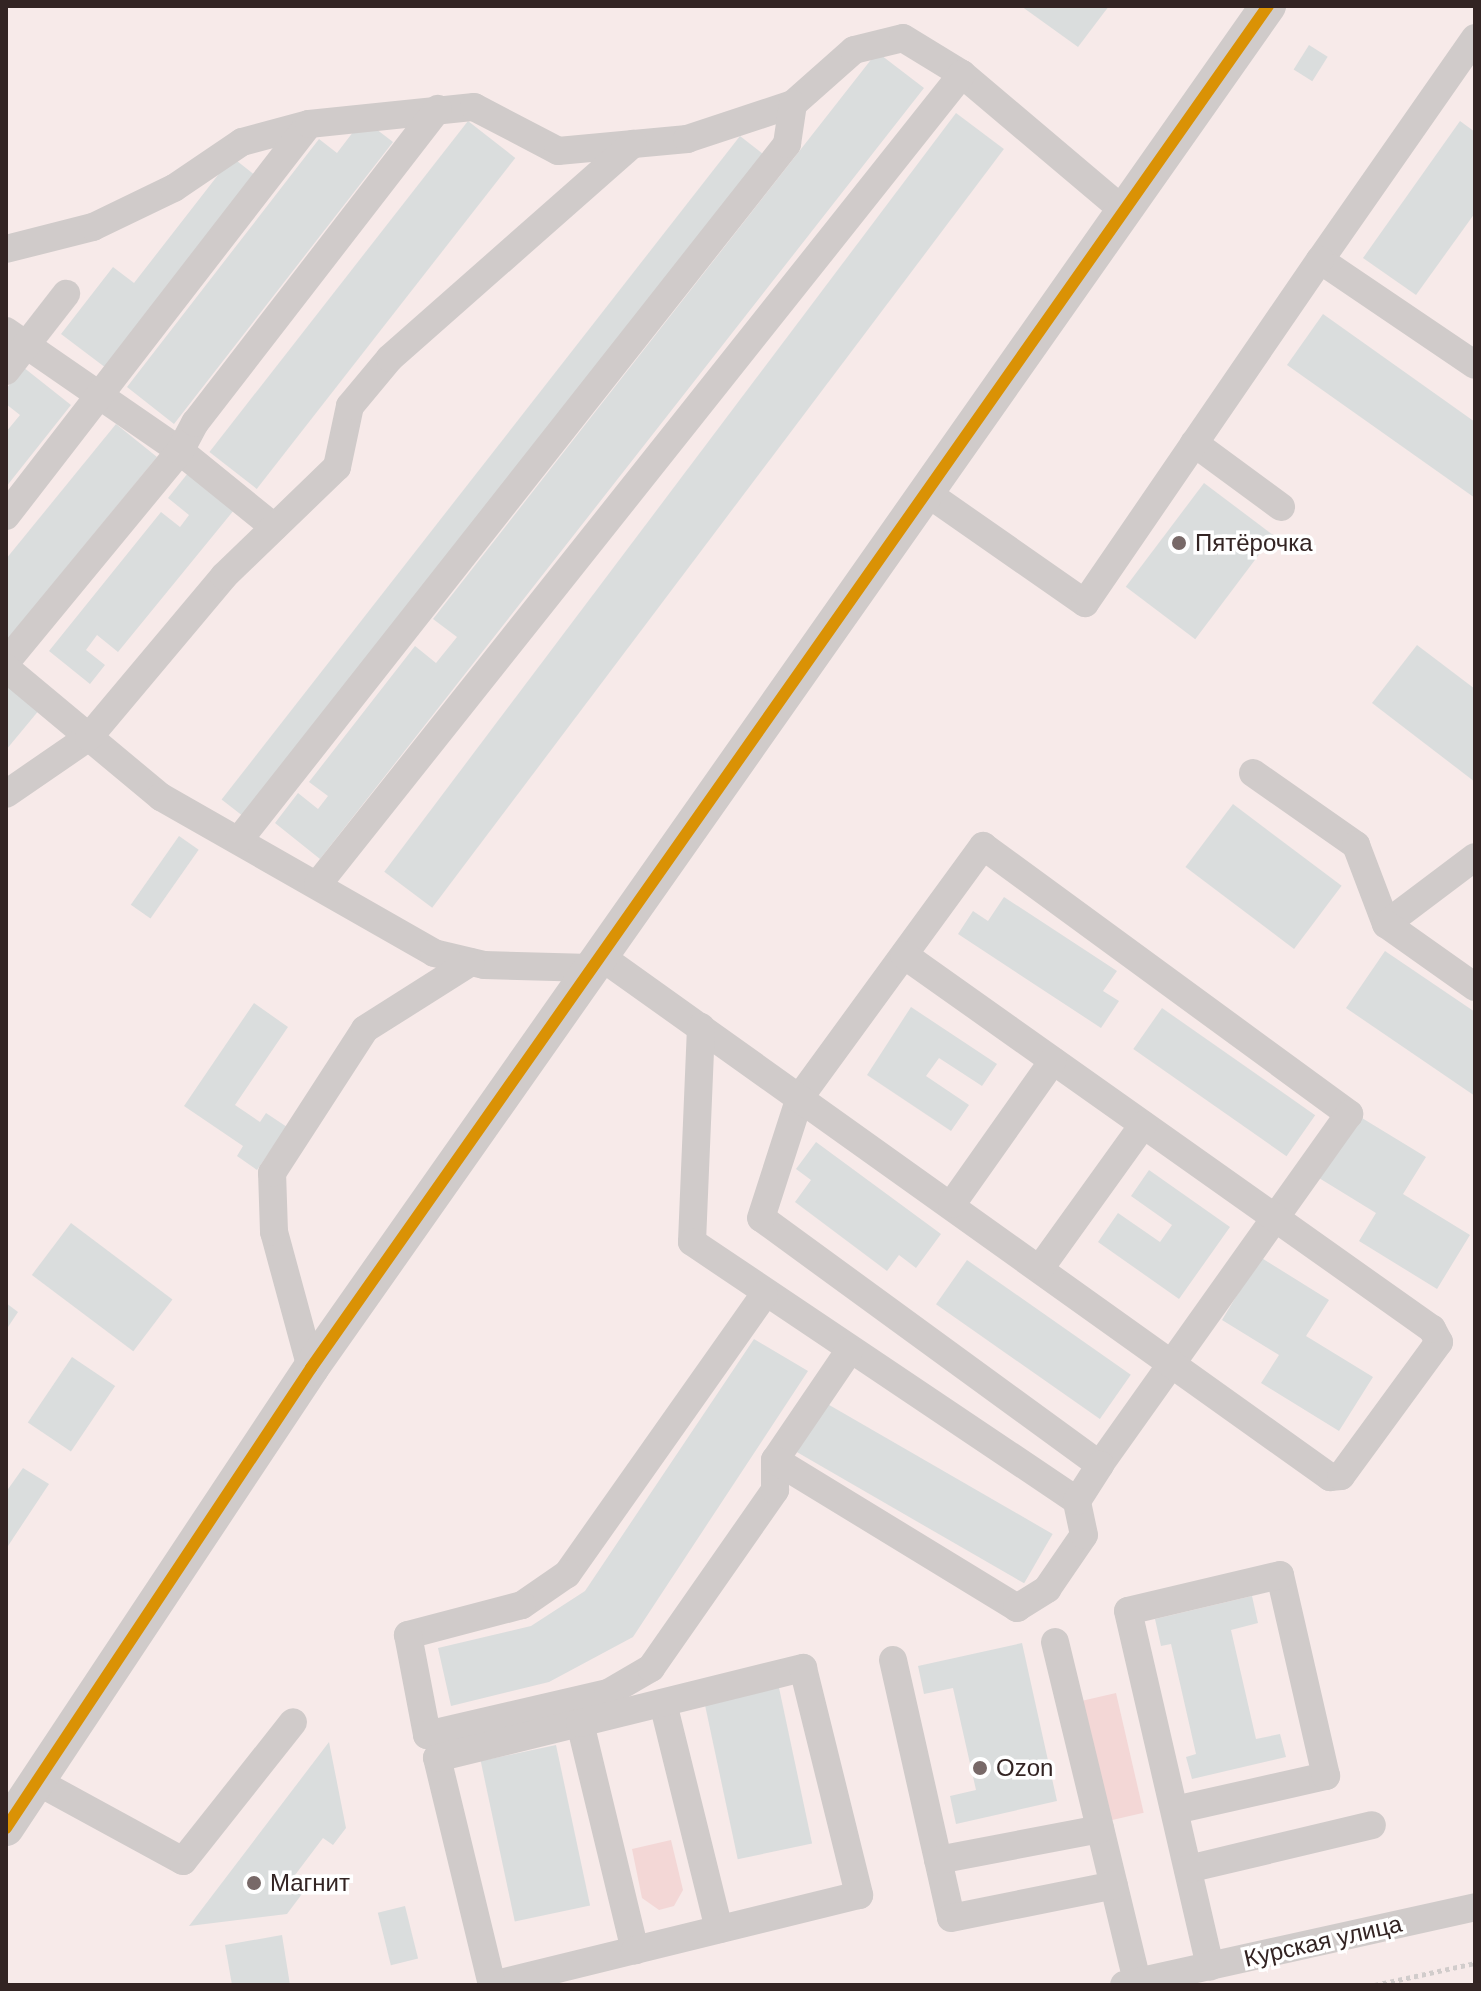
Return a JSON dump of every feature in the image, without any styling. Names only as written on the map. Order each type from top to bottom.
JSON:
[{"type":"main road","points":[[6,1828],[311,1368],[930,495],[1268,6]]},
{"type":"street","points":[[6,249],[93,227],[174,188],[242,142],[309,124],[474,107],[558,151],[687,139],[793,104],[854,50],[903,38],[962,74],[1124,211]]},
{"type":"street","points":[[930,495],[1085,603],[1475,38]]},
{"type":"street","points":[[318,884],[962,74]]},
{"type":"street","points":[[239,840],[787,144],[793,104]]},
{"type":"street","points":[[438,109],[195,423],[180,451],[6,665],[161,797],[434,953],[471,962],[596,962],[701,1027],[1174,1360],[1330,1477],[1341,1476],[1439,1342],[1432,1329],[904,955]]},
{"type":"street","points":[[6,516],[309,124]]},
{"type":"street","points":[[6,794],[89,737],[224,576],[337,467],[350,406],[390,358],[633,144]]},
{"type":"street","points":[[1320,260],[1475,365]]},
{"type":"street","points":[[6,371],[16,338],[66,294]]},
{"type":"street","points":[[16,338],[99,399],[180,451],[274,527]]},
{"type":"street","points":[[1194,443],[1281,507]]},
{"type":"street","points":[[1253,773],[1356,845],[1386,924],[1475,987]]},
{"type":"street","points":[[775,1460],[1017,1608],[1047,1589],[1084,1535],[1077,1501],[1349,1114],[983,846],[800,1097],[761,1218],[1100,1465]]},
{"type":"street","points":[[1386,924],[1475,857]]},
{"type":"street","points":[[311,1368],[274,1232],[272,1173],[365,1029],[471,962]]},
{"type":"street","points":[[701,1027],[692,1242],[764,1295],[1077,1501]]},
{"type":"street","points":[[952,1204],[1053,1061]]},
{"type":"street","points":[[1041,1267],[1143,1125]]},
{"type":"street","points":[[764,1295],[567,1574],[522,1605],[408,1635],[427,1735],[608,1693],[651,1668],[775,1490],[775,1460],[849,1351]]},
{"type":"street","points":[[1175,1810],[1326,1776],[1280,1575],[1128,1611],[1210,1967]]},
{"type":"street","points":[[1055,1642],[1114,1885],[1130,1984]]},
{"type":"street","points":[[893,1660],[951,1918],[1114,1885]]},
{"type":"street","points":[[803,1668],[859,1895],[492,1985],[437,1758],[663,1703],[803,1668]]},
{"type":"street","points":[[663,1703],[719,1929]]},
{"type":"street","points":[[38,1782],[183,1861],[293,1722]]},
{"type":"street","points":[[580,1723],[635,1950]]},
{"type":"street","points":[[1188,1869],[1372,1825]]},
{"type":"street","points":[[938,1860],[1100,1829]]},
{"type":"street","name":"Курская улица","points":[[1130,1984],[1475,1907]]},
{"type":"path","points":[[1375,1985],[1475,1963]]},
{"type":"shaded area","points":[[1116,1693],[1144,1813],[1106,1822],[1078,1702]]},
{"type":"shaded area","points":[[671,1840],[683,1890],[674,1906],[659,1910],[642,1898],[632,1849]]},
{"type":"building","points":[[1021,6],[1109,6],[1078,47]]},
{"type":"building","points":[[1309,45],[1328,57],[1312,81],[1294,70]]},
{"type":"building","points":[[877,52],[924,88],[320,859],[275,823],[298,793],[318,809],[328,796],[309,782],[415,646],[436,663],[457,637],[433,619]]},
{"type":"building","points":[[956,113],[1004,149],[432,908],[384,872]]},
{"type":"building","points":[[363,119],[393,142],[174,424],[127,387],[319,139],[337,153]]},
{"type":"building","points":[[468,121],[515,158],[257,489],[209,452]]},
{"type":"building","points":[[1460,121],[1475,132],[1475,213],[1416,295],[1363,258]]},
{"type":"building","points":[[740,136],[764,155],[246,819],[222,800]]},
{"type":"building","points":[[232,157],[256,176],[106,368],[61,334],[113,267],[134,283]]},
{"type":"building","points":[[1323,314],[1475,422],[1475,498],[1287,365]]},
{"type":"building","points":[[23,367],[71,405],[6,487],[6,432],[20,415],[6,404],[6,389]]},
{"type":"building","points":[[116,424],[157,457],[8,639],[6,559]]},
{"type":"building","points":[[188,473],[234,510],[118,652],[97,635],[86,650],[105,665],[90,684],[49,651],[161,512],[180,527],[189,515],[168,498]]},
{"type":"building","points":[[1204,483],[1273,535],[1195,639],[1126,587]]},
{"type":"building","points":[[1417,645],[1475,689],[1475,782],[1372,703]]},
{"type":"building","points":[[6,681],[40,709],[6,750]]},
{"type":"building","points":[[1233,804],[1342,886],[1294,949],[1185,867]]},
{"type":"building","points":[[179,836],[199,850],[150,919],[131,905]]},
{"type":"building","points":[[1004,897],[1117,971],[1103,991],[1119,1001],[1101,1028],[958,934],[973,911],[988,921]]},
{"type":"building","points":[[1385,951],[1475,1012],[1475,1096],[1346,1008]]},
{"type":"building","points":[[254,1003],[288,1027],[235,1105],[260,1122],[266,1113],[287,1127],[257,1170],[237,1156],[243,1146],[184,1106]]},
{"type":"building","points":[[911,1007],[997,1064],[982,1086],[939,1058],[926,1076],[969,1105],[951,1131],[867,1075]]},
{"type":"building","points":[[1162,1008],[1315,1115],[1287,1156],[1133,1049]]},
{"type":"building","points":[[1357,1115],[1426,1157],[1403,1194],[1470,1235],[1437,1289],[1359,1241],[1376,1213],[1319,1178]]},
{"type":"building","points":[[816,1142],[941,1234],[916,1268],[899,1255],[887,1271],[795,1202],[811,1180],[796,1169]]},
{"type":"building","points":[[1149,1170],[1230,1227],[1179,1299],[1098,1242],[1118,1213],[1160,1242],[1172,1225],[1131,1196]]},
{"type":"building","points":[[71,1223],[172,1299],[133,1351],[32,1275]]},
{"type":"building","points":[[1260,1257],[1329,1300],[1306,1336],[1373,1377],[1339,1431],[1261,1383],[1279,1355],[1222,1320]]},
{"type":"building","points":[[967,1260],[1131,1375],[1100,1419],[936,1304]]},
{"type":"building","points":[[6,1303],[18,1312],[6,1330]]},
{"type":"building","points":[[754,1339],[808,1371],[633,1637],[549,1682],[451,1706],[438,1648],[531,1626],[585,1591]]},
{"type":"building","points":[[72,1357],[115,1386],[71,1452],[28,1422]]},
{"type":"building","points":[[824,1402],[1053,1534],[1024,1583],[796,1451]]},
{"type":"building","points":[[23,1468],[49,1484],[6,1549],[6,1492]]},
{"type":"building","points":[[1252,1596],[1258,1623],[1231,1630],[1256,1739],[1280,1734],[1286,1757],[1192,1779],[1186,1757],[1196,1754],[1171,1644],[1161,1646],[1155,1619]]},
{"type":"building","points":[[1022,1643],[1057,1801],[956,1824],[950,1796],[976,1790],[953,1688],[924,1694],[918,1666]]},
{"type":"building","points":[[778,1683],[812,1843],[738,1859],[704,1699]]},
{"type":"building","points":[[329,1742],[346,1828],[333,1845],[323,1838],[295,1875],[308,1886],[287,1914],[189,1926]]},
{"type":"building","points":[[556,1745],[590,1905],[515,1921],[481,1761]]},
{"type":"building","points":[[405,1906],[418,1958],[391,1965],[378,1913]]},
{"type":"building","points":[[282,1935],[290,1985],[232,1985],[225,1945]]},
{"type":"transit line","points":[[6,1828],[311,1368],[1268,6]]},
{"type":"place","name":"Пятёрочка","points":[[1179,543]]},
{"type":"place","name":"Ozon","points":[[980,1768]]},
{"type":"place","name":"Магнит","points":[[254,1883]]}]
